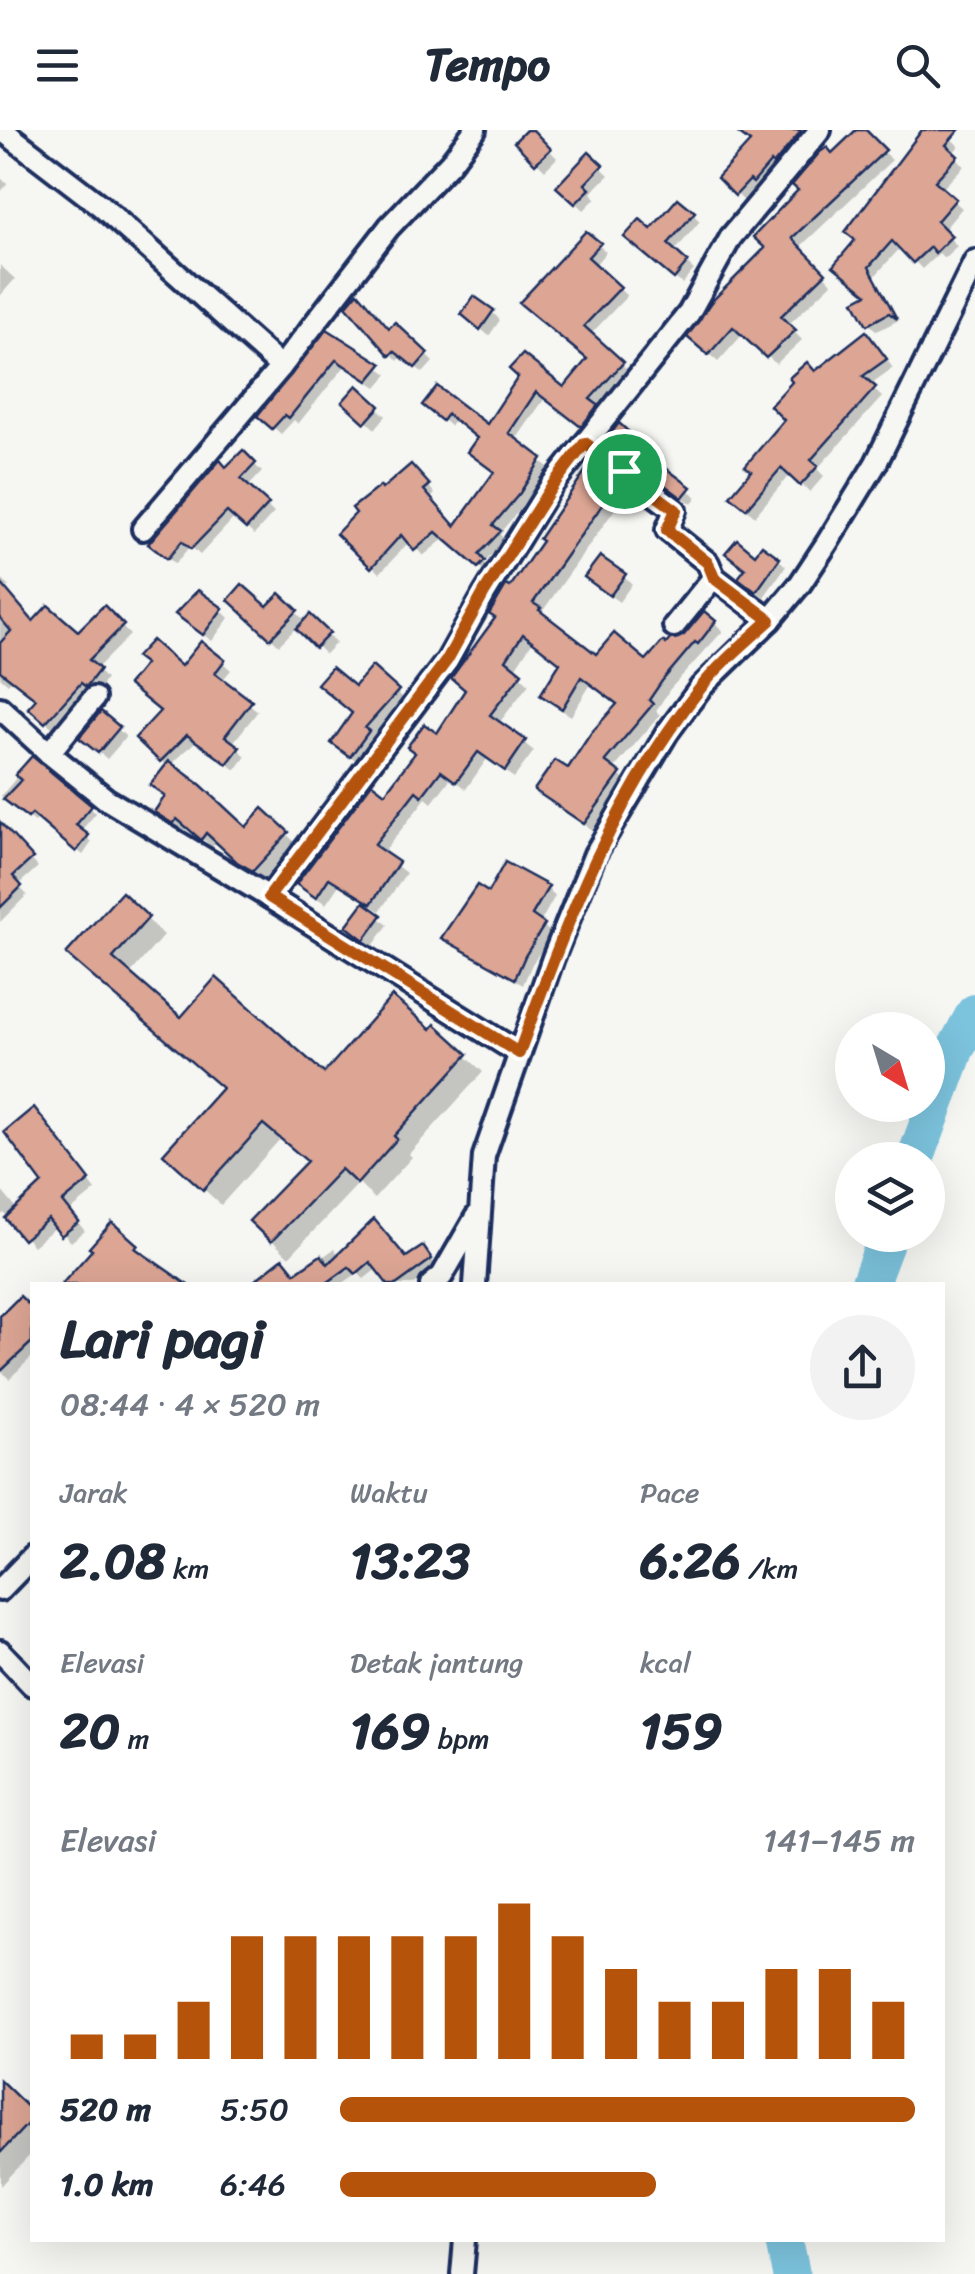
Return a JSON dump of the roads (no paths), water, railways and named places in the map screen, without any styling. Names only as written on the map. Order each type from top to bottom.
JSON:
[{"type":"street","points":[[2,130],[101,206],[280,367]]},
{"type":"street","points":[[142,528],[280,367],[388,227],[450,163],[475,130]]},
{"type":"street","points":[[269,897],[447,660],[552,486],[689,313],[731,237],[820,130]]},
{"type":"street","points":[[475,1282],[484,1156],[553,958],[604,838],[667,733],[701,687],[770,620],[800,584],[876,463],[975,261]]},
{"type":"street","points":[[585,443],[676,510],[667,530],[708,563],[714,578],[770,620]]},
{"type":"street","points":[[674,626],[714,578]]},
{"type":"street","points":[[49,754],[94,698]]},
{"type":"street","points":[[0,708],[106,799],[519,1053]]},
{"type":"street","points":[[435,1282],[478,1214]]},
{"type":"street","points":[[0,1590],[30,1559]]},
{"type":"street","points":[[0,1651],[30,1683]]},
{"type":"street","points":[[462,2274],[465,2242]]},
{"type":"waterway","points":[[922,1142],[955,1050],[975,1013]]},
{"type":"waterway","points":[[870,1282],[882,1252]]},
{"type":"waterway","points":[[784,2242],[791,2274]]}]
